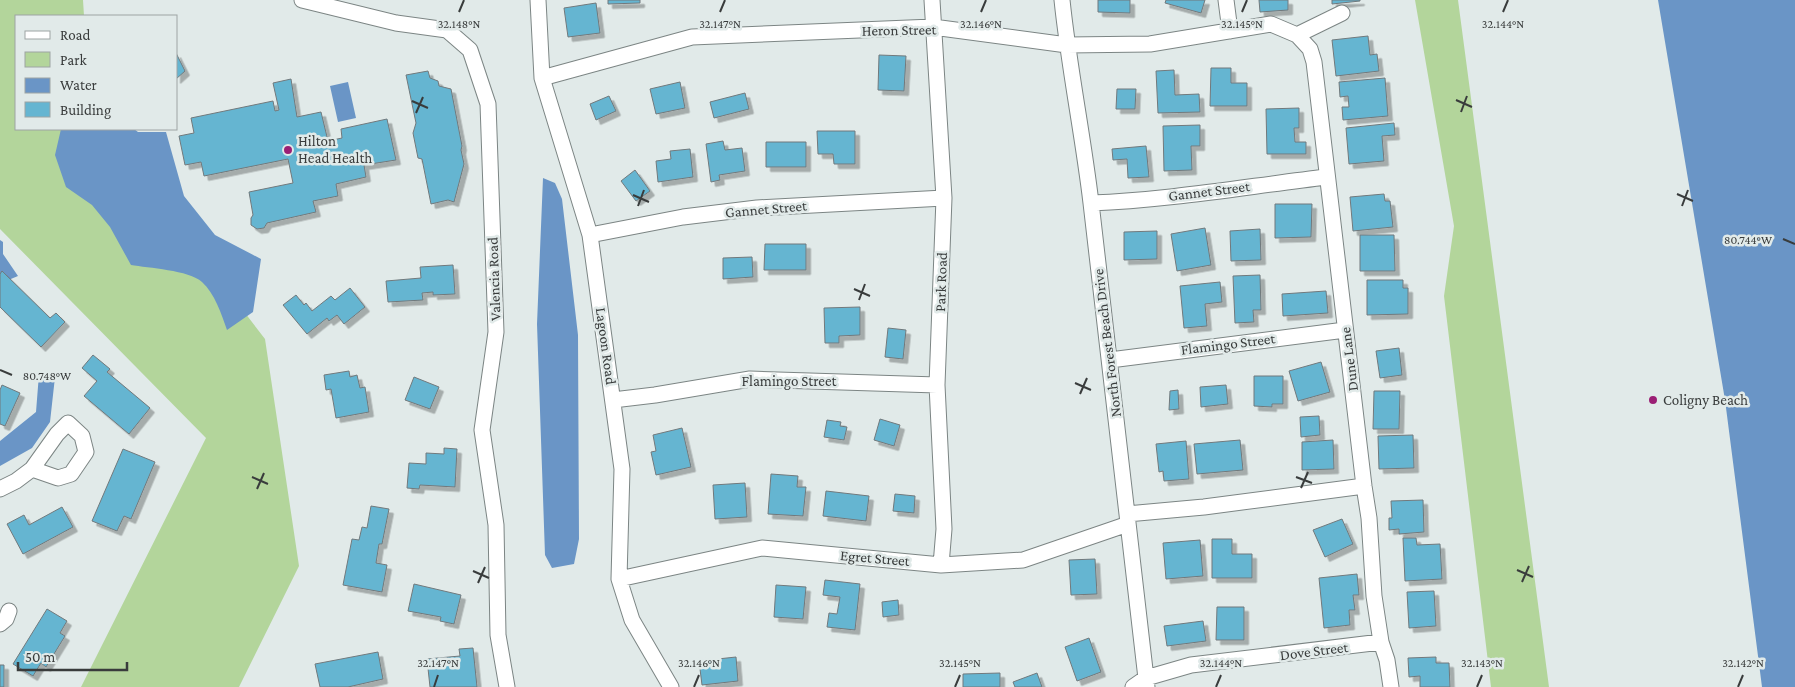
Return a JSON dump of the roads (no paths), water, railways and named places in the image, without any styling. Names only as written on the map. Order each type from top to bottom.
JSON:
[{"type":"street","name":"Valencia Road","points":[[302,0],[396,23],[447,30],[470,50],[488,104],[496,332],[482,430],[496,525],[498,634],[507,687]]},
{"type":"street","name":"Lagoon Road","points":[[538,0],[542,78],[590,235],[622,469],[619,579],[632,620],[671,687]]},
{"type":"street","name":"Park Road","points":[[932,0],[944,198],[937,385],[944,529],[941,565]]},
{"type":"street","name":"North Forest Beach Drive","points":[[1062,0],[1067,45],[1086,158],[1146,683]]},
{"type":"street","points":[[1226,0],[1230,31]]},
{"type":"street","points":[[1297,35],[1342,13]]},
{"type":"street","name":"Heron Street","points":[[542,78],[692,37],[933,28],[1067,45],[1150,44],[1271,24],[1297,35]]},
{"type":"street","name":"Dune Lane","points":[[1297,35],[1310,49],[1314,62],[1369,518],[1374,596],[1381,642],[1387,660],[1391,687]]},
{"type":"street","name":"Gannet Street","points":[[1091,203],[1123,202],[1327,176]]},
{"type":"street","name":"Gannet Street","points":[[590,235],[675,218],[757,208],[944,198]]},
{"type":"street","name":"Flamingo Street","points":[[1110,360],[1346,330]]},
{"type":"street","name":"Flamingo Street","points":[[613,400],[655,396],[750,379],[937,385]]},
{"type":"street","points":[[0,489],[16,481],[32,469]]},
{"type":"street","name":"Egret Street","points":[[619,579],[762,548],[941,565],[1023,560],[1122,525],[1127,519],[1364,486]]},
{"type":"street","points":[[0,624],[6,619],[9,610]]},
{"type":"street","name":"Dove Street","points":[[1133,687],[1191,665],[1381,642]]},
{"type":"water","points":[[1658,0],[1795,0],[1795,687],[1762,687],[1725,400]]},
{"type":"water","points":[[348,82],[356,118],[338,122],[330,86]]},
{"type":"water","points":[[61,130],[166,132],[184,196],[215,235],[261,259],[253,312],[227,330],[214,298],[202,282],[178,272],[131,265],[110,227],[92,205],[66,187],[55,155]]},
{"type":"water","points":[[543,178],[555,183],[562,199],[578,335],[579,539],[574,564],[552,568],[545,555],[537,324]]},
{"type":"water","points":[[0,240],[3,242],[3,254],[18,276],[6,281],[0,278]]},
{"type":"water","points":[[39,374],[55,377],[50,422],[32,448],[0,466],[0,441],[36,412]]},
{"type":"place","name":"Hilton Head Health","points":[[288,150]]},
{"type":"place","name":"Coligny Beach","points":[[1653,400]]}]
